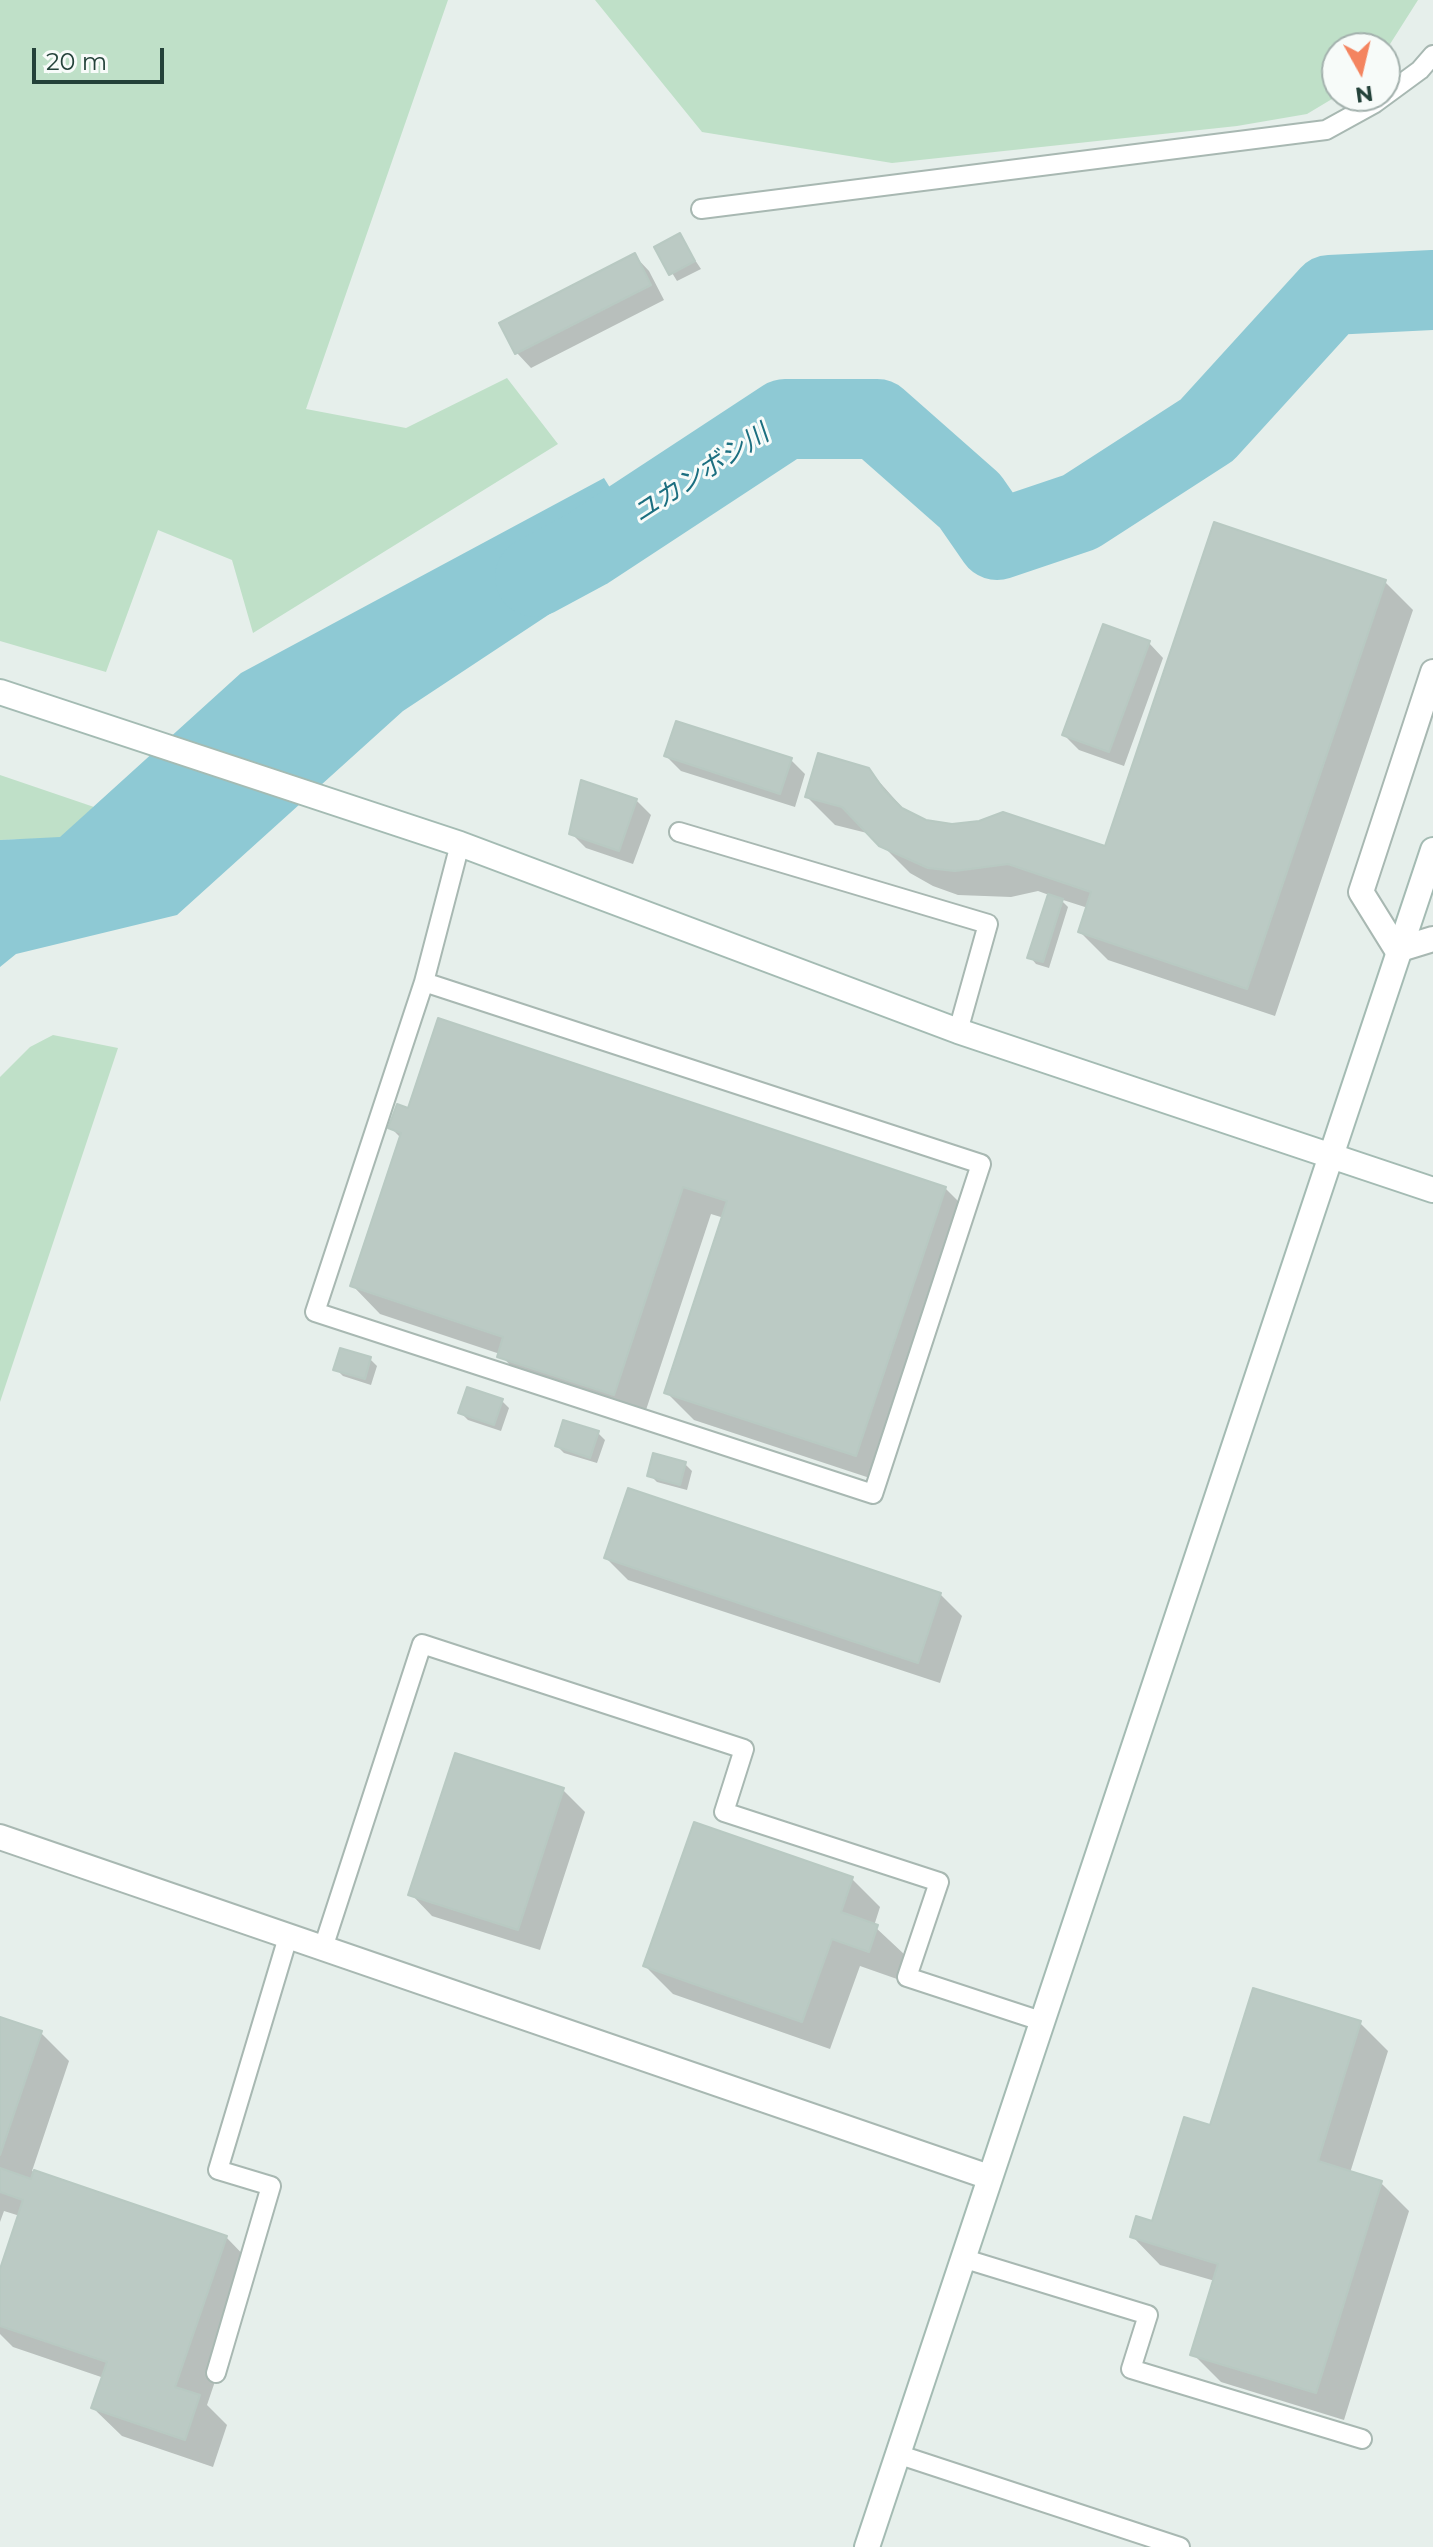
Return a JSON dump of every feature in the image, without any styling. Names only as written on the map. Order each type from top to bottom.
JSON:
[{"type":"street","points":[[1397,950],[1361,892],[1433,672]]},
{"type":"street","points":[[0,692],[460,844],[958,1031],[1433,1190]]},
{"type":"street","points":[[867,2547],[1332,1156],[1397,950],[1433,850]]},
{"type":"street","points":[[1397,950],[1433,939]]},
{"type":"street","points":[[0,1837],[989,2177]]},
{"type":"lane","points":[[701,209],[1326,130],[1375,103],[1420,70],[1433,55]]},
{"type":"lane","points":[[679,832],[988,924],[958,1031]]},
{"type":"lane","points":[[424,982],[981,1164],[873,1494],[315,1312],[424,982],[460,844]]},
{"type":"lane","points":[[323,1948],[422,1644],[744,1749],[724,1812],[939,1882],[907,1977],[1041,2021]]},
{"type":"lane","points":[[216,2373],[271,2186],[218,2170],[288,1937]]},
{"type":"lane","points":[[962,2258],[1148,2315],[1131,2369],[1362,2439]]},
{"type":"lane","points":[[897,2454],[1180,2547]]},
{"type":"green space","points":[[0,0],[448,0],[306,409],[406,428],[507,378],[558,444],[253,633],[232,560],[158,530],[106,672],[0,641]]},
{"type":"green space","points":[[595,0],[1418,0],[1398,32],[1321,32],[1321,106],[1307,114],[1237,126],[892,163],[702,132]]},
{"type":"green space","points":[[0,775],[94,807],[60,838],[0,840]]},
{"type":"green space","points":[[53,1035],[118,1048],[0,1402],[0,1077],[30,1047]]},
{"type":"water","points":[[604,478],[648,549],[403,711],[177,915],[16,954],[0,967],[0,840],[60,837],[241,673]]},
{"type":"building","points":[[680,233],[695,261],[669,275],[654,247]]},
{"type":"building","points":[[635,253],[651,285],[515,354],[499,323]]},
{"type":"building","points":[[1214,522],[1386,580],[1247,989],[1078,932],[1091,892],[1008,864],[955,871],[928,868],[879,846],[842,807],[805,797],[818,753],[869,768],[884,790],[902,808],[926,820],[952,824],[979,821],[1003,812],[1105,846]]},
{"type":"building","points":[[1103,624],[1150,641],[1109,752],[1062,735]]},
{"type":"building","points":[[676,721],[792,758],[780,794],[664,756]]},
{"type":"building","points":[[581,780],[637,799],[619,851],[569,834]]},
{"type":"building","points":[[1048,894],[1063,899],[1043,962],[1027,958]]},
{"type":"building","points":[[438,1018],[946,1187],[856,1456],[664,1393],[727,1201],[683,1187],[614,1395],[497,1357],[503,1337],[350,1286],[401,1133],[388,1128],[397,1104],[408,1108]]},
{"type":"building","points":[[340,1348],[371,1357],[365,1379],[333,1370]]},
{"type":"building","points":[[467,1387],[503,1399],[494,1425],[458,1413]]},
{"type":"building","points":[[563,1420],[599,1431],[590,1458],[555,1446]]},
{"type":"building","points":[[653,1453],[686,1462],[680,1485],[647,1476]]},
{"type":"building","points":[[628,1488],[941,1593],[918,1663],[604,1558]]},
{"type":"building","points":[[455,1753],[564,1788],[518,1930],[408,1895]]},
{"type":"building","points":[[694,1822],[853,1877],[841,1912],[878,1925],[869,1952],[832,1939],[802,2022],[643,1966]]},
{"type":"building","points":[[1253,1988],[1361,2021],[1318,2161],[1382,2181],[1316,2393],[1190,2355],[1218,2264],[1130,2237],[1136,2216],[1152,2221],[1184,2117],[1210,2125]]},
{"type":"building","points":[[0,2017],[42,2031],[0,2155]]},
{"type":"building","points":[[0,2168],[31,2179],[34,2170],[227,2236],[175,2387],[200,2395],[185,2440],[91,2408],[107,2362],[0,2326],[0,2269],[23,2200],[0,2192]]},
{"type":"waterway","name":"ユカンボシ川","points":[[535,577],[587,549],[785,419],[877,419],[970,501],[997,540],[1080,512],[1207,430],[1330,295],[1433,290]]}]
